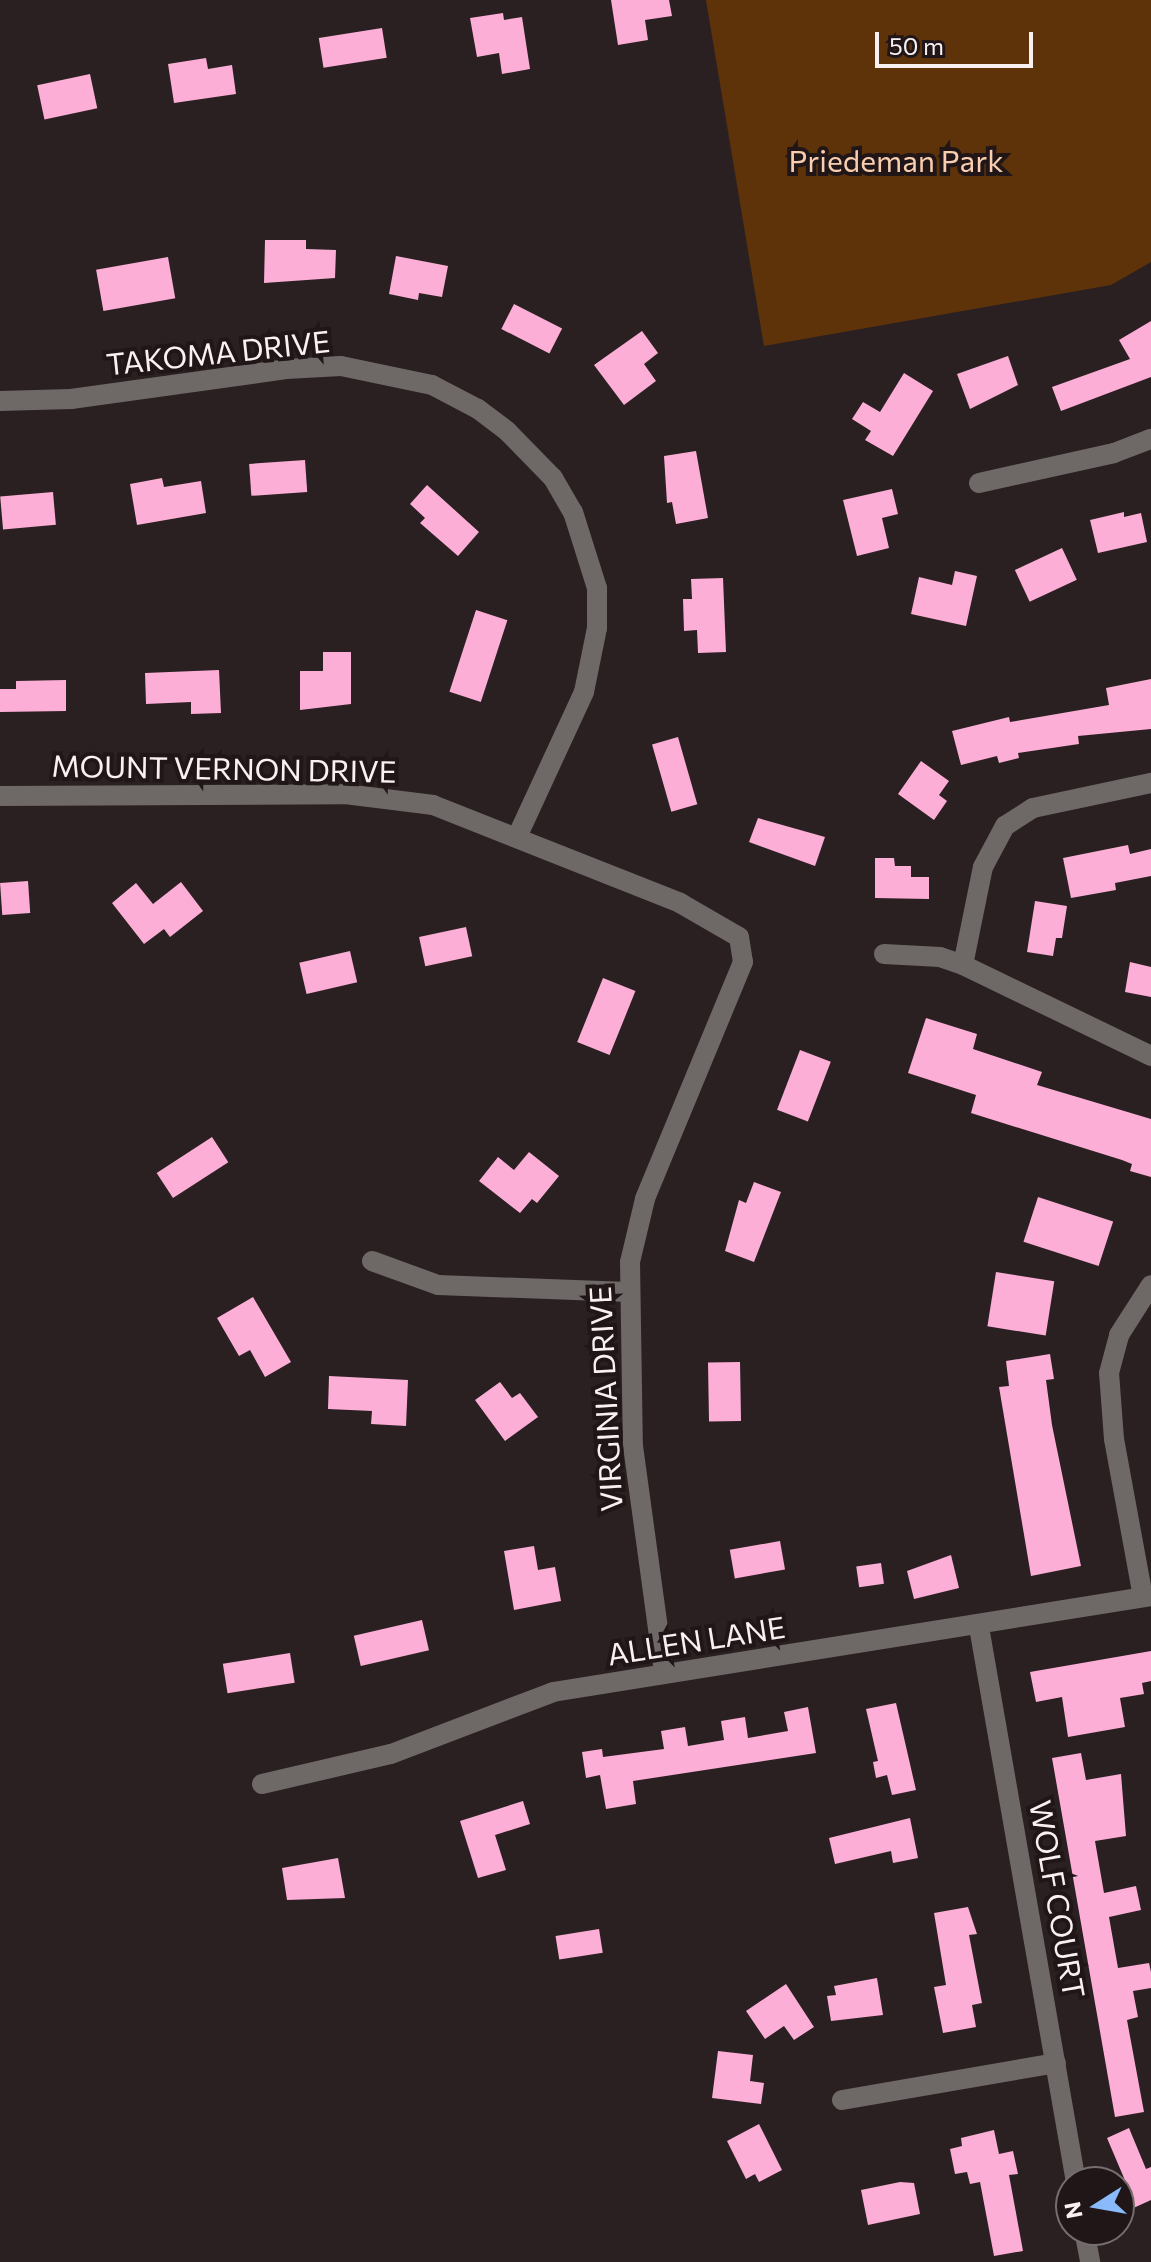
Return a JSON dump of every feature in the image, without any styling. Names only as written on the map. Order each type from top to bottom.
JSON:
[{"type":"street","name":"TAKOMA DRIVE","points":[[0,401],[71,399],[286,369],[341,366],[432,385],[507,431],[553,478],[573,512],[597,588],[597,628],[584,692],[518,835]]},
{"type":"street","points":[[979,483],[1114,453],[1151,439]]},
{"type":"street","points":[[963,965],[983,867],[1005,826],[1033,808],[1151,783]]},
{"type":"street","name":"MOUNT VERNON DRIVE","points":[[0,796],[345,794],[433,805],[518,835],[707,917],[733,931],[744,950]]},
{"type":"street","name":"VIRGINIA DRIVE","points":[[664,1673],[633,1446],[628,1292],[645,1199],[715,1037],[744,950]]},
{"type":"street","points":[[884,954],[940,957],[963,965],[1151,1056]]},
{"type":"street","points":[[372,1261],[438,1285],[628,1292]]},
{"type":"street","points":[[1147,1597],[1114,1439],[1109,1373],[1119,1335],[1151,1285]]},
{"type":"street","name":"ALLEN LANE","points":[[262,1784],[391,1754],[553,1692],[979,1627],[1147,1597]]},
{"type":"street","name":"WOLF COURT","points":[[979,1627],[1073,2166]]},
{"type":"street","points":[[842,2100],[1056,2063]]},
{"type":"green space","name":"Priedeman Park","points":[[706,0],[1151,0],[1151,262],[1111,285],[764,346]]},
{"type":"building","points":[[611,0],[669,0],[672,16],[645,20],[648,40],[618,45]]},
{"type":"building","points":[[503,13],[504,20],[522,17],[530,69],[502,74],[499,53],[477,57],[470,18]]},
{"type":"building","points":[[382,28],[387,58],[323,68],[319,38]]},
{"type":"building","points":[[206,58],[208,69],[232,65],[236,94],[174,103],[168,64]]},
{"type":"building","points":[[90,74],[97,108],[44,119],[37,85]]},
{"type":"building","points":[[265,240],[306,240],[306,249],[336,250],[335,278],[264,283]]},
{"type":"building","points":[[396,256],[448,266],[442,297],[419,293],[418,300],[389,294]]},
{"type":"building","points":[[168,257],[175,298],[103,311],[96,270]]},
{"type":"building","points":[[514,304],[562,329],[549,353],[501,329]]},
{"type":"building","points":[[1151,321],[1151,377],[1061,411],[1052,387],[1130,359],[1119,340]]},
{"type":"building","points":[[642,331],[658,353],[644,364],[656,381],[624,405],[594,365]]},
{"type":"building","points":[[1008,356],[1018,385],[970,409],[957,374]]},
{"type":"building","points":[[904,373],[933,391],[893,456],[865,440],[871,431],[852,419],[863,402],[880,412]]},
{"type":"building","points":[[696,451],[708,518],[676,524],[672,502],[667,503],[664,456]]},
{"type":"building","points":[[305,460],[307,492],[251,496],[249,464]]},
{"type":"building","points":[[162,478],[164,487],[201,481],[206,513],[137,525],[130,484]]},
{"type":"building","points":[[427,485],[479,532],[458,556],[420,523],[425,518],[410,504]]},
{"type":"building","points":[[892,489],[898,514],[882,518],[889,548],[857,556],[843,500]]},
{"type":"building","points":[[53,492],[56,525],[3,529],[0,497]]},
{"type":"building","points":[[1124,512],[1124,517],[1141,513],[1147,542],[1098,553],[1090,520]]},
{"type":"building","points":[[1062,548],[1077,580],[1030,602],[1015,570]]},
{"type":"building","points":[[955,571],[977,576],[966,626],[911,614],[919,577],[952,585]]},
{"type":"building","points":[[723,578],[726,652],[698,653],[697,630],[684,631],[683,599],[692,599],[691,579]]},
{"type":"building","points":[[476,610],[507,620],[481,702],[449,692]]},
{"type":"building","points":[[323,652],[351,652],[351,704],[300,710],[300,671],[323,671]]},
{"type":"building","points":[[219,670],[221,713],[191,714],[191,702],[146,704],[145,673]]},
{"type":"building","points":[[1151,679],[1151,729],[1078,736],[1079,744],[1018,753],[1019,758],[999,763],[997,756],[961,765],[952,731],[1009,717],[1010,722],[1109,705],[1106,688]]},
{"type":"building","points":[[66,680],[66,711],[0,712],[0,689],[16,689],[16,681]]},
{"type":"building","points":[[678,737],[697,804],[671,812],[652,744]]},
{"type":"building","points":[[921,761],[949,781],[939,795],[947,801],[934,820],[898,794]]},
{"type":"building","points":[[758,818],[825,837],[815,866],[749,842]]},
{"type":"building","points":[[1128,845],[1130,854],[1151,849],[1151,876],[1115,883],[1116,890],[1071,898],[1063,858]]},
{"type":"building","points":[[875,858],[894,858],[895,866],[911,866],[911,877],[929,877],[929,899],[875,898]]},
{"type":"building","points":[[28,881],[30,913],[2,915],[0,883]]},
{"type":"building","points":[[181,882],[203,911],[170,937],[164,929],[144,944],[112,903],[136,883],[153,904]]},
{"type":"building","points":[[1035,901],[1067,906],[1062,938],[1056,938],[1053,956],[1027,952]]},
{"type":"building","points":[[466,927],[472,956],[425,966],[419,937]]},
{"type":"building","points":[[350,951],[357,982],[307,994],[299,963]]},
{"type":"building","points":[[1130,962],[1151,967],[1151,997],[1125,992]]},
{"type":"building","points":[[603,978],[635,991],[610,1055],[577,1042]]},
{"type":"building","points":[[926,1018],[977,1034],[973,1049],[1042,1072],[1037,1085],[1151,1119],[1151,1177],[1130,1171],[1132,1164],[1122,1160],[971,1113],[976,1095],[908,1073]]},
{"type":"building","points":[[800,1050],[831,1062],[808,1122],[777,1110]]},
{"type":"building","points":[[212,1137],[228,1162],[173,1198],[157,1173]]},
{"type":"building","points":[[529,1152],[559,1176],[537,1203],[532,1199],[520,1213],[479,1181],[498,1157],[514,1170]]},
{"type":"building","points":[[754,1182],[781,1192],[754,1262],[725,1251],[739,1200],[746,1203]]},
{"type":"building","points":[[1038,1197],[1113,1221],[1099,1266],[1023,1242]]},
{"type":"building","points":[[996,1272],[1054,1281],[1046,1336],[987,1326]]},
{"type":"building","points":[[253,1297],[291,1362],[265,1377],[250,1350],[239,1356],[217,1318]]},
{"type":"building","points":[[1050,1354],[1054,1379],[1046,1380],[1052,1425],[1081,1566],[1031,1576],[999,1387],[1009,1386],[1006,1361]]},
{"type":"building","points":[[740,1362],[741,1421],[709,1422],[708,1363]]},
{"type":"building","points":[[329,1376],[408,1380],[406,1426],[371,1424],[372,1411],[328,1409]]},
{"type":"building","points":[[500,1382],[512,1398],[520,1393],[538,1417],[505,1441],[475,1400]]},
{"type":"building","points":[[780,1541],[785,1570],[735,1578],[730,1550]]},
{"type":"building","points":[[534,1546],[538,1570],[555,1567],[561,1601],[514,1610],[504,1551]]},
{"type":"building","points":[[951,1555],[959,1588],[914,1599],[907,1571]]},
{"type":"building","points":[[881,1563],[884,1584],[859,1587],[856,1566]]},
{"type":"building","points":[[422,1620],[429,1650],[361,1666],[354,1636]]},
{"type":"building","points":[[1151,1651],[1151,1681],[1142,1683],[1144,1694],[1120,1698],[1125,1727],[1068,1737],[1062,1697],[1036,1702],[1030,1672]]},
{"type":"building","points":[[290,1653],[295,1683],[228,1693],[223,1664]]},
{"type":"building","points":[[896,1703],[916,1790],[892,1795],[887,1775],[876,1778],[873,1762],[878,1761],[866,1709]]},
{"type":"building","points":[[808,1707],[816,1753],[633,1781],[636,1804],[606,1809],[600,1775],[586,1778],[582,1752],[602,1749],[603,1757],[664,1749],[661,1731],[685,1727],[688,1746],[724,1740],[721,1721],[745,1717],[748,1738],[788,1731],[784,1712]]},
{"type":"building","points":[[1081,1753],[1086,1780],[1121,1774],[1126,1836],[1095,1841],[1104,1893],[1136,1886],[1141,1910],[1109,1917],[1118,1968],[1149,1963],[1151,1972],[1151,1988],[1133,1991],[1138,2017],[1127,2020],[1144,2112],[1115,2117],[1052,1758]]},
{"type":"building","points":[[523,1801],[530,1824],[495,1835],[506,1870],[478,1878],[460,1821]]},
{"type":"building","points":[[910,1818],[918,1858],[893,1863],[891,1851],[835,1864],[829,1838]]},
{"type":"building","points":[[338,1858],[345,1898],[287,1900],[282,1868]]},
{"type":"building","points":[[968,1907],[977,1934],[969,1935],[982,2003],[972,2005],[976,2027],[943,2033],[934,1987],[946,1985],[934,1913]]},
{"type":"building","points":[[599,1929],[603,1953],[559,1960],[556,1936]]},
{"type":"building","points":[[877,1978],[883,2015],[831,2021],[827,1996],[836,1995],[834,1986]]},
{"type":"building","points":[[786,1984],[814,2027],[794,2040],[784,2026],[765,2039],[746,2011]]},
{"type":"building","points":[[718,2051],[753,2055],[750,2081],[764,2083],[761,2104],[712,2098]]},
{"type":"building","points":[[759,2124],[782,2170],[759,2182],[755,2174],[746,2179],[727,2141]]},
{"type":"building","points":[[1129,2128],[1146,2169],[1151,2167],[1151,2200],[1135,2207],[1135,2166],[1119,2166],[1107,2138]]},
{"type":"building","points":[[994,2130],[999,2154],[1013,2151],[1018,2174],[1009,2175],[1023,2251],[994,2256],[980,2182],[970,2184],[967,2172],[955,2174],[950,2149],[962,2146],[961,2138]]},
{"type":"building","points":[[900,2182],[914,2183],[920,2214],[868,2225],[861,2190]]}]
